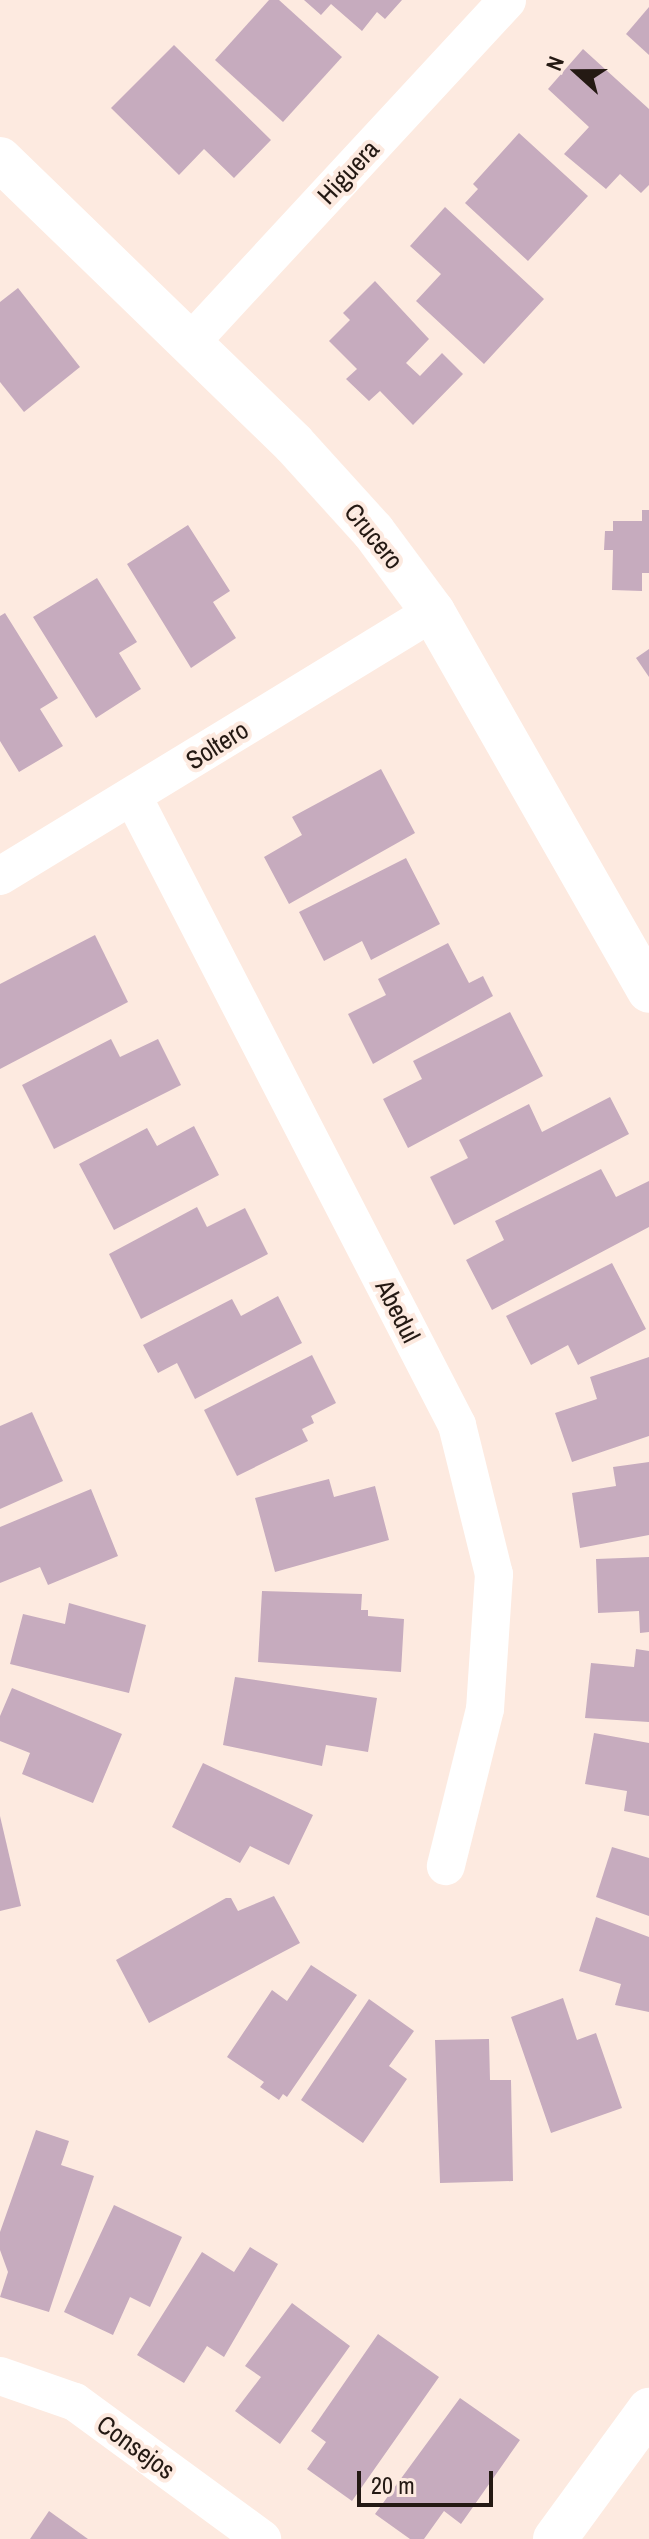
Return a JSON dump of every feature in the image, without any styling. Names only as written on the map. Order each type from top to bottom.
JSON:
[{"type":"street","name":"Higuera","points":[[189,344],[507,0]]},
{"type":"street","name":"Crucero","points":[[0,159],[294,444],[353,509],[433,612],[649,991]]},
{"type":"street","name":"Soltero","points":[[0,876],[433,612]]},
{"type":"street","name":"Abedul","points":[[133,797],[457,1425],[494,1574],[485,1709],[446,1866]]},
{"type":"street","name":"Consejos","points":[[0,2376],[75,2402],[262,2539]]},
{"type":"street","points":[[555,2539],[649,2410]]},
{"type":"building","points":[[269,0],[279,0],[342,57],[283,122],[215,60]]},
{"type":"building","points":[[304,0],[402,0],[385,19],[377,12],[362,31],[331,4],[321,15]]},
{"type":"building","points":[[649,7],[649,55],[626,34]]},
{"type":"building","points":[[174,45],[271,140],[234,178],[204,149],[179,175],[111,108]]},
{"type":"building","points":[[583,49],[649,109],[649,185],[641,193],[620,174],[606,189],[564,154],[589,127],[548,89]]},
{"type":"building","points":[[519,133],[588,196],[528,261],[465,203],[478,189],[473,184]]},
{"type":"building","points":[[445,207],[544,299],[484,364],[416,301],[441,274],[410,246]]},
{"type":"building","points":[[375,281],[429,339],[406,363],[420,376],[442,353],[463,374],[413,425],[380,391],[369,401],[346,379],[357,369],[329,341],[350,320],[343,313]]},
{"type":"building","points":[[18,288],[80,367],[24,412],[0,382],[0,302]]},
{"type":"building","points":[[642,510],[649,510],[649,573],[642,573],[642,591],[612,590],[613,550],[604,550],[605,531],[613,531],[613,521],[642,521]]},
{"type":"building","points":[[188,525],[230,591],[213,602],[236,638],[191,668],[127,564]]},
{"type":"building","points":[[97,578],[137,642],[119,653],[141,689],[96,718],[33,617]]},
{"type":"building","points":[[5,613],[58,698],[40,709],[63,746],[19,772],[0,741],[0,616]]},
{"type":"building","points":[[649,649],[649,677],[636,658]]},
{"type":"building","points":[[381,769],[415,833],[289,904],[264,857],[302,835],[292,817]]},
{"type":"building","points":[[406,858],[440,924],[371,960],[362,941],[324,961],[299,912]]},
{"type":"building","points":[[95,935],[128,1002],[0,1069],[0,984]]},
{"type":"building","points":[[448,943],[469,983],[483,976],[493,996],[373,1064],[348,1014],[386,995],[378,979]]},
{"type":"building","points":[[510,1012],[543,1076],[408,1148],[383,1099],[422,1079],[413,1061]]},
{"type":"building","points":[[111,1039],[120,1057],[158,1039],[181,1085],[54,1149],[22,1085]]},
{"type":"building","points":[[610,1097],[629,1134],[454,1225],[430,1177],[468,1158],[459,1140],[529,1104],[542,1132]]},
{"type":"building","points":[[194,1126],[219,1175],[114,1230],[79,1164],[147,1128],[157,1146]]},
{"type":"building","points":[[601,1169],[616,1197],[649,1181],[649,1227],[492,1310],[466,1260],[504,1240],[495,1221]]},
{"type":"building","points":[[197,1207],[207,1227],[245,1208],[268,1254],[141,1319],[109,1254]]},
{"type":"building","points":[[612,1263],[646,1329],[578,1365],[568,1345],[531,1365],[506,1316]]},
{"type":"building","points":[[278,1296],[302,1343],[195,1399],[177,1363],[158,1373],[143,1345],[232,1299],[241,1316]]},
{"type":"building","points":[[312,1355],[336,1403],[311,1416],[314,1423],[302,1429],[308,1441],[237,1476],[204,1410]]},
{"type":"building","points":[[649,1357],[649,1436],[572,1462],[555,1413],[597,1399],[590,1377]]},
{"type":"building","points":[[32,1412],[63,1481],[0,1509],[0,1426]]},
{"type":"building","points":[[649,1462],[649,1535],[580,1548],[572,1493],[616,1486],[613,1467]]},
{"type":"building","points":[[329,1479],[334,1497],[375,1486],[389,1540],[275,1572],[255,1498]]},
{"type":"building","points":[[91,1489],[118,1556],[48,1585],[40,1567],[0,1583],[0,1527]]},
{"type":"building","points":[[649,1557],[649,1632],[640,1633],[639,1611],[598,1613],[596,1559]]},
{"type":"building","points":[[262,1591],[362,1594],[361,1610],[368,1610],[368,1616],[404,1619],[401,1672],[258,1662]]},
{"type":"building","points":[[69,1603],[146,1625],[129,1693],[10,1664],[23,1614],[65,1624]]},
{"type":"building","points":[[636,1649],[649,1651],[649,1722],[585,1718],[591,1663],[634,1667]]},
{"type":"building","points":[[235,1677],[377,1698],[368,1752],[326,1745],[322,1766],[223,1745]]},
{"type":"building","points":[[12,1688],[122,1734],[93,1803],[22,1774],[30,1753],[0,1741],[0,1716]]},
{"type":"building","points":[[594,1733],[649,1743],[649,1816],[624,1811],[627,1791],[585,1784]]},
{"type":"building","points":[[203,1763],[313,1815],[289,1865],[250,1846],[240,1863],[172,1827]]},
{"type":"building","points":[[0,1816],[21,1906],[0,1911]]},
{"type":"building","points":[[612,1847],[649,1858],[649,1916],[596,1897]]},
{"type":"building","points":[[274,1896],[300,1943],[149,2023],[116,1960],[226,1898],[231,1898],[238,1911]]},
{"type":"building","points":[[596,1917],[649,1937],[649,2012],[615,2005],[621,1984],[579,1971]]},
{"type":"building","points":[[311,1965],[357,1995],[287,2097],[283,2094],[279,2100],[260,2087],[264,2082],[227,2057],[272,1990],[287,2001]]},
{"type":"building","points":[[563,1998],[577,2040],[596,2033],[622,2108],[551,2133],[511,2017]]},
{"type":"building","points":[[369,1999],[414,2031],[389,2066],[407,2079],[363,2143],[301,2100]]},
{"type":"building","points":[[489,2039],[490,2080],[511,2080],[513,2181],[440,2183],[435,2040]]},
{"type":"building","points":[[36,2130],[69,2141],[61,2165],[94,2176],[49,2312],[0,2297],[8,2272],[0,2250],[0,2232]]},
{"type":"building","points":[[114,2205],[182,2237],[150,2307],[130,2297],[113,2335],[64,2312]]},
{"type":"building","points":[[250,2247],[278,2264],[224,2357],[207,2346],[184,2383],[137,2355],[202,2252],[234,2272]]},
{"type":"building","points":[[292,2303],[350,2346],[280,2444],[235,2411],[261,2377],[245,2366]]},
{"type":"building","points":[[378,2334],[439,2377],[352,2501],[307,2469],[326,2442],[311,2431]]},
{"type":"building","points":[[460,2398],[520,2440],[461,2524],[444,2511],[424,2539],[410,2539],[375,2514]]},
{"type":"building","points":[[49,2511],[88,2539],[30,2539]]}]
